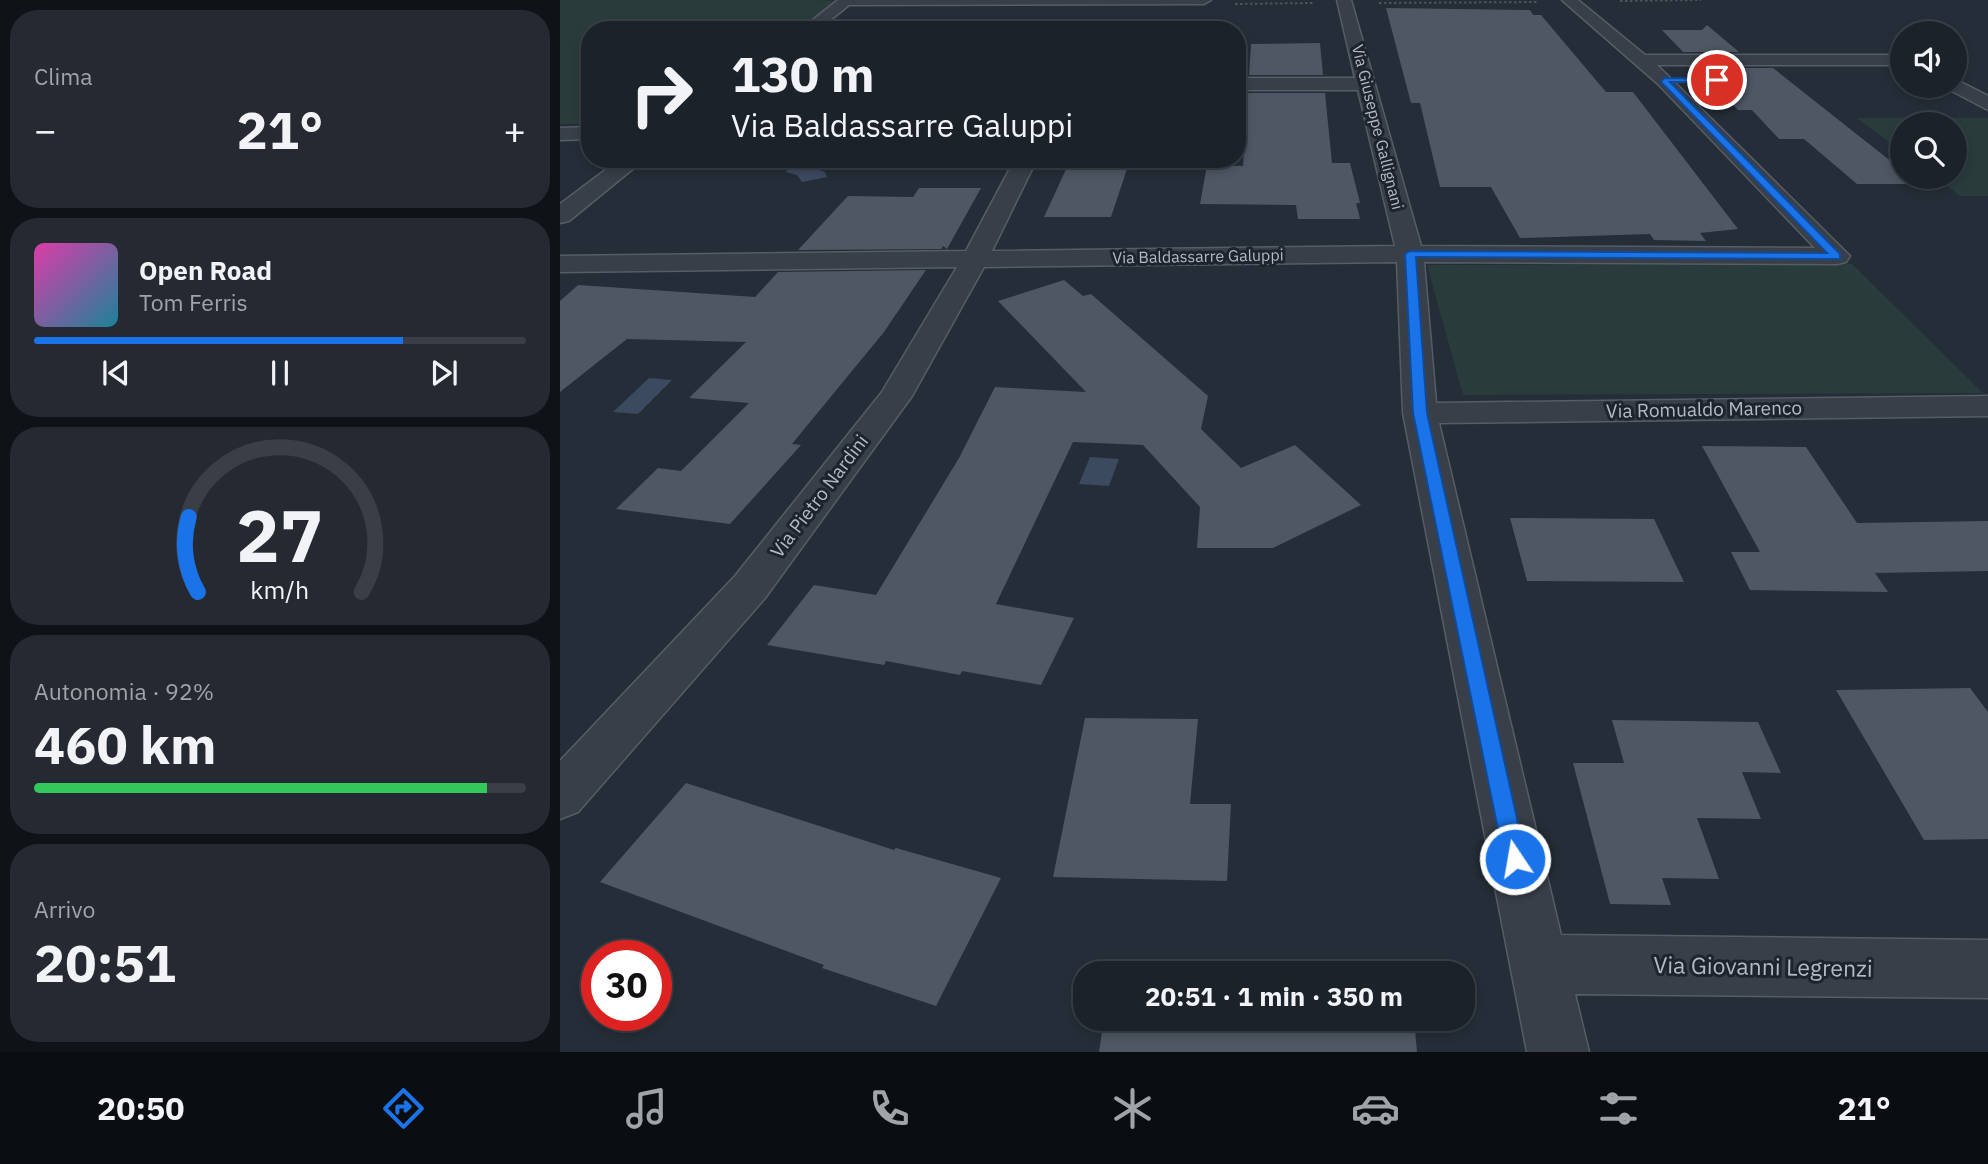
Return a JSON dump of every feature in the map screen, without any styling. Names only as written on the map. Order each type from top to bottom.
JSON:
[{"type":"street","points":[[820,21],[846,1],[1204,0]]},
{"type":"street","points":[[1570,1],[1664,80],[1690,80]]},
{"type":"street","name":"Via Giuseppe Gallignani","points":[[1345,2],[1410,254],[1420,413],[1558,1052]]},
{"type":"street","points":[[1640,60],[1890,61]]},
{"type":"street","name":"Via Baldassarre Galuppi","points":[[560,264],[1410,254],[1837,256],[1664,80]]},
{"type":"street","points":[[1246,84],[1368,84]]},
{"type":"street","points":[[1967,92],[1988,104]]},
{"type":"street","points":[[560,134],[581,133]]},
{"type":"street","points":[[560,216],[622,168]]},
{"type":"street","name":"Via Pietro Nardini","points":[[560,796],[750,587],[896,396],[975,259],[1021,168]]},
{"type":"street","name":"Via Romualdo Marenco","points":[[1420,413],[1988,406]]},
{"type":"street","name":"Via Giovanni Legrenzi","points":[[1537,964],[1988,970]]},
{"type":"path","points":[[1234,4],[1700,0]]},
{"type":"shaded area","points":[[560,0],[845,1],[819,21],[581,21],[581,124],[560,124]]},
{"type":"shaded area","points":[[1857,118],[1890,118],[1890,143]]},
{"type":"shaded area","points":[[1967,118],[1988,118],[1988,196],[1960,196],[1951,189],[1967,189]]},
{"type":"shaded area","points":[[1852,264],[1983,393],[1463,395],[1427,265]]},
{"type":"water","points":[[791,168],[813,168],[825,172],[827,177],[802,182],[797,175],[785,172]]},
{"type":"water","points":[[649,378],[672,380],[638,414],[613,412]]},
{"type":"water","points":[[1090,457],[1119,459],[1109,486],[1079,484]]},
{"type":"building","points":[[1386,8],[1530,10],[1533,15],[1541,15],[1606,92],[1633,92],[1738,229],[1700,233],[1706,241],[1654,240],[1650,234],[1520,238],[1491,187],[1440,187],[1420,103],[1411,103]]},
{"type":"building","points":[[1707,25],[1739,52],[1683,52],[1662,30],[1702,30]]},
{"type":"building","points":[[1320,43],[1323,75],[1249,75],[1251,44]]},
{"type":"building","points":[[1698,68],[1773,68],[1890,161],[1890,184],[1857,184],[1804,139],[1779,139],[1752,110],[1738,110]]},
{"type":"building","points":[[1248,93],[1325,93],[1332,163],[1350,163],[1360,203],[1356,203],[1360,219],[1298,219],[1296,205],[1200,204],[1206,168],[1246,168]]},
{"type":"building","points":[[1067,168],[1127,168],[1111,217],[1044,217]]},
{"type":"building","points":[[919,188],[981,188],[947,249],[943,246],[941,249],[798,250],[848,196],[913,197]]},
{"type":"building","points":[[926,270],[884,332],[792,444],[801,445],[730,524],[616,509],[658,468],[681,471],[749,403],[689,398],[746,342],[627,339],[560,392],[560,301],[578,285],[755,297],[778,272]]},
{"type":"building","points":[[1064,280],[1083,296],[1091,294],[1208,396],[1201,429],[1241,468],[1295,445],[1361,505],[1273,548],[1197,548],[1200,507],[1143,445],[1073,442],[996,604],[1074,618],[1041,685],[962,671],[960,675],[886,661],[884,665],[767,645],[814,585],[876,595],[959,458],[995,387],[1086,392],[998,301]]},
{"type":"building","points":[[1702,446],[1806,447],[1857,523],[1988,521],[1988,571],[1875,573],[1888,592],[1750,590],[1731,552],[1760,552]]},
{"type":"building","points":[[1510,518],[1654,519],[1684,582],[1527,581]]},
{"type":"building","points":[[1970,688],[1988,712],[1988,839],[1924,840],[1836,690]]},
{"type":"building","points":[[1085,718],[1198,719],[1190,804],[1231,804],[1227,881],[1053,877]]},
{"type":"building","points":[[1612,720],[1758,722],[1781,773],[1742,772],[1761,819],[1697,818],[1719,879],[1662,878],[1671,905],[1610,904],[1573,763],[1624,763]]},
{"type":"building","points":[[686,783],[894,850],[896,848],[1001,878],[936,1006],[822,968],[824,965],[600,882]]},
{"type":"building","points":[[1102,1031],[1415,1031],[1417,1052],[1099,1052]]},
{"type":"route","points":[[1515,859],[1420,413],[1410,254],[1837,256],[1664,80],[1717,80]]}]
